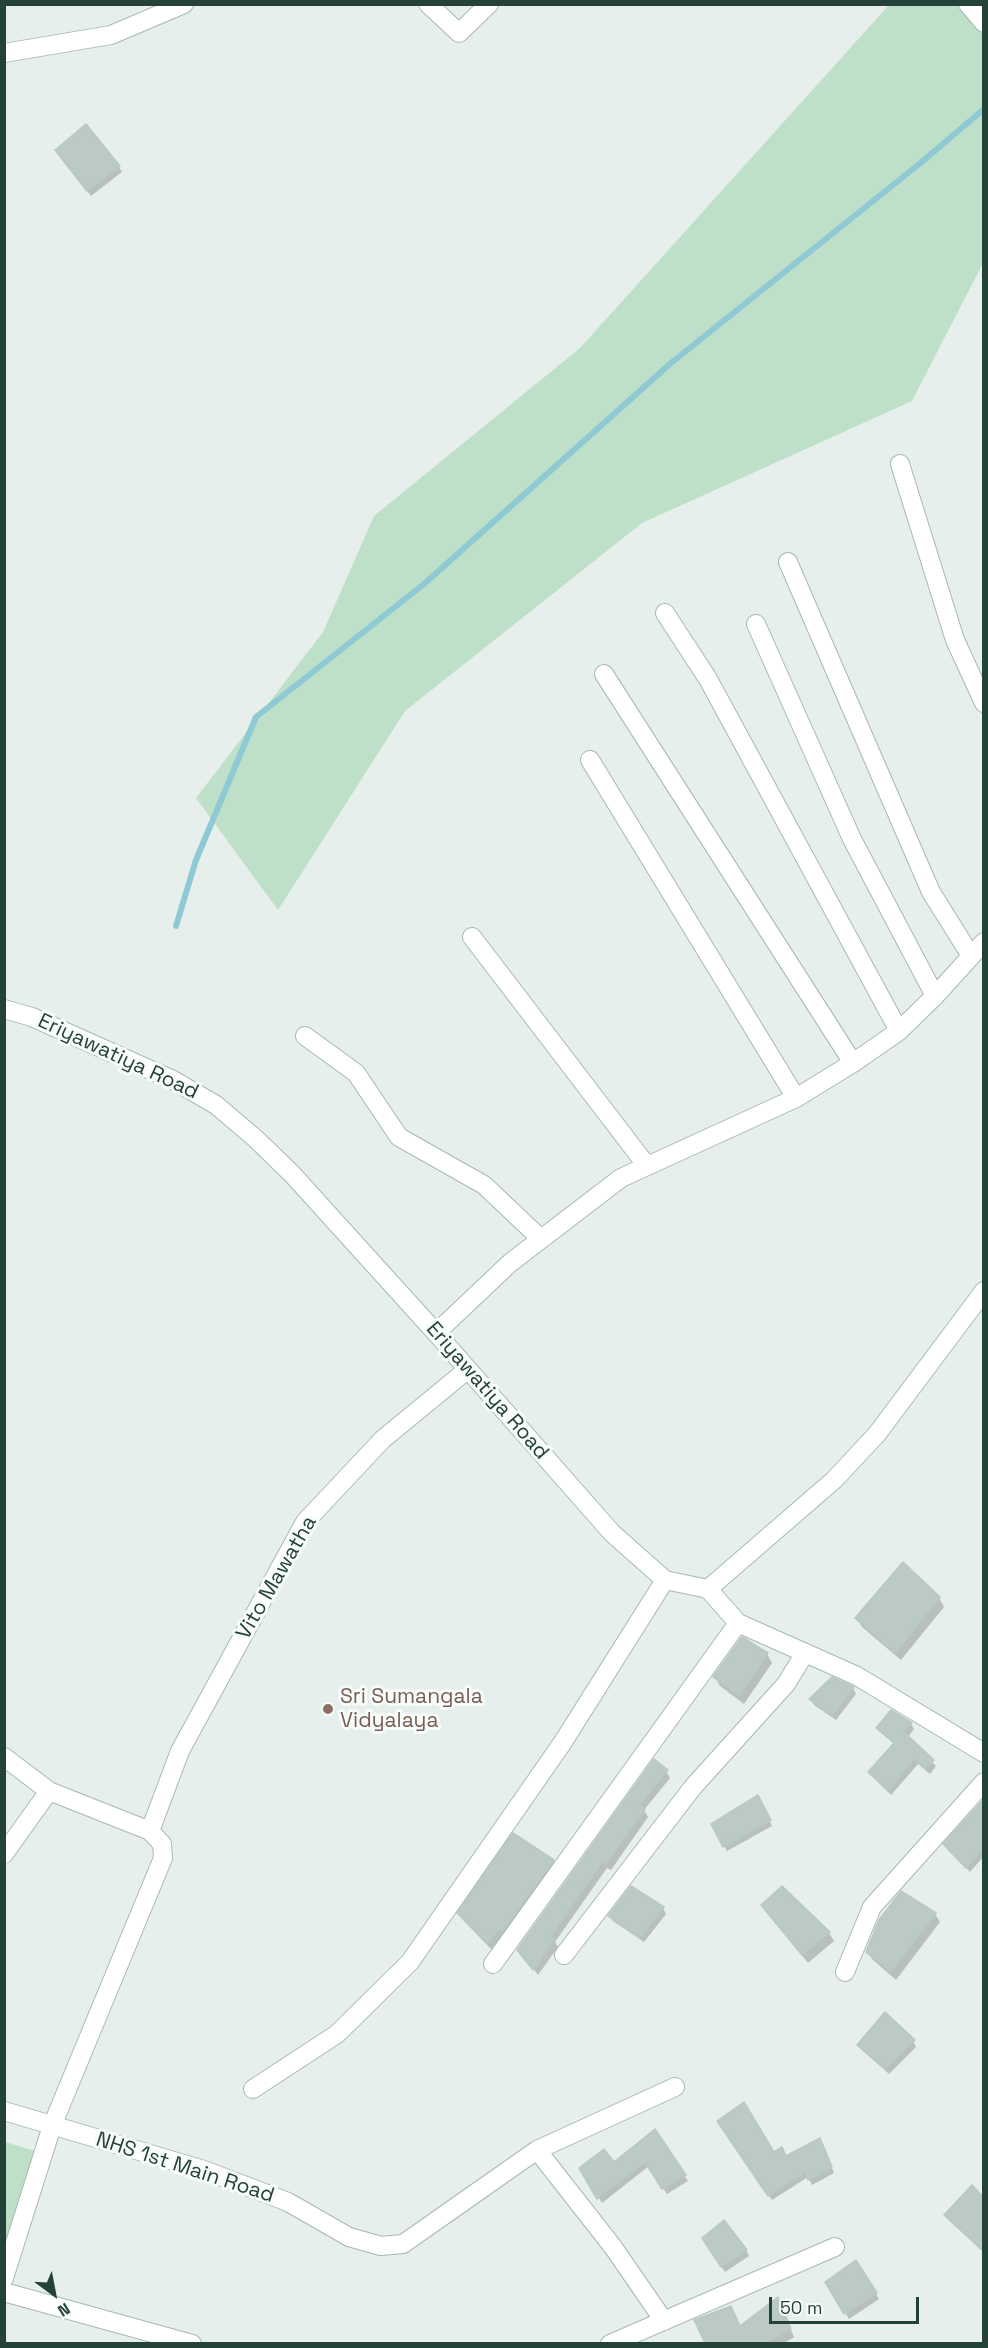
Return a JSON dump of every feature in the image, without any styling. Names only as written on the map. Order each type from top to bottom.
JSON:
[{"type":"street","points":[[4,53],[111,35],[184,4]]},
{"type":"street","points":[[428,4],[459,33],[489,4]]},
{"type":"street","points":[[968,4],[984,23]]},
{"type":"street","points":[[900,464],[955,640],[984,703]]},
{"type":"street","points":[[788,562],[931,892],[970,956]]},
{"type":"street","points":[[664,613],[708,679],[899,1031]]},
{"type":"street","points":[[756,624],[852,839],[935,996]]},
{"type":"street","points":[[604,674],[853,1063]]},
{"type":"street","points":[[590,760],[796,1098]]},
{"type":"street","points":[[472,937],[647,1166]]},
{"type":"street","points":[[436,1333],[510,1263],[621,1178],[796,1098],[899,1031],[935,996],[984,942]]},
{"type":"street","name":"Eriyawatiya Road","points":[[4,1009],[32,1017],[162,1075],[216,1105],[292,1174],[612,1533],[665,1580],[708,1589]]},
{"type":"street","points":[[305,1036],[356,1073],[399,1137],[484,1185],[540,1239]]},
{"type":"street","points":[[984,1291],[877,1434],[834,1480],[708,1589],[738,1623],[857,1676],[984,1753]]},
{"type":"street","name":"Vito Mawatha","points":[[150,1831],[180,1751],[305,1522],[383,1439],[467,1370]]},
{"type":"street","points":[[253,2089],[337,2034],[410,1962],[563,1742],[665,1580]]},
{"type":"street","points":[[493,1964],[738,1623]]},
{"type":"street","points":[[564,1955],[693,1787],[786,1684],[805,1653]]},
{"type":"street","points":[[4,1757],[49,1791],[150,1831],[162,1844],[163,1858],[52,2126],[4,2278]]},
{"type":"street","points":[[845,1972],[872,1906],[984,1782]]},
{"type":"street","points":[[4,1854],[49,1791]]},
{"type":"street","name":"NHS 1st Main Road","points":[[4,2111],[204,2170],[288,2202],[349,2237],[381,2246],[403,2244],[537,2150],[675,2086]]},
{"type":"street","points":[[537,2150],[613,2247],[664,2321]]},
{"type":"street","points":[[610,2343],[835,2247]]},
{"type":"street","points":[[4,2292],[192,2343]]},
{"type":"green space","points":[[889,5],[983,5],[983,263],[912,401],[642,523],[405,711],[278,910],[196,798],[323,632],[374,516],[580,348]]},
{"type":"green space","points":[[5,2142],[39,2152],[5,2257]]},
{"type":"building","points":[[86,124],[120,166],[87,191],[55,150]]},
{"type":"building","points":[[903,1562],[940,1597],[895,1653],[855,1618]]},
{"type":"building","points":[[742,1637],[768,1653],[739,1696],[713,1677]]},
{"type":"building","points":[[832,1677],[854,1687],[832,1716],[809,1699]]},
{"type":"building","points":[[891,1710],[912,1723],[903,1731],[934,1760],[926,1769],[914,1759],[888,1791],[868,1772],[894,1743],[876,1728]]},
{"type":"building","points":[[654,1759],[668,1770],[640,1804],[645,1809],[606,1864],[602,1862],[551,1936],[555,1939],[533,1970],[517,1950]]},
{"type":"building","points":[[758,1795],[771,1820],[723,1847],[711,1824]]},
{"type":"building","points":[[984,1799],[984,1847],[966,1868],[943,1844]]},
{"type":"building","points":[[513,1833],[554,1860],[502,1932],[499,1929],[487,1943],[457,1913]]},
{"type":"building","points":[[631,1886],[664,1907],[640,1938],[608,1916]]},
{"type":"building","points":[[782,1886],[830,1932],[802,1955],[761,1905]]},
{"type":"building","points":[[901,1891],[936,1913],[891,1972],[866,1952],[879,1920]]},
{"type":"building","points":[[885,2012],[915,2040],[885,2069],[857,2045]]},
{"type":"building","points":[[744,2102],[774,2152],[782,2147],[786,2156],[820,2138],[832,2167],[808,2180],[805,2172],[768,2196],[717,2121]]},
{"type":"building","points":[[655,2129],[686,2175],[662,2189],[645,2162],[597,2199],[579,2168],[604,2149],[614,2162]]},
{"type":"building","points":[[972,2185],[984,2198],[984,2252],[944,2215]]},
{"type":"building","points":[[724,2220],[747,2250],[721,2267],[702,2238]]},
{"type":"building","points":[[856,2260],[877,2293],[844,2314],[825,2282]]},
{"type":"building","points":[[778,2297],[791,2329],[764,2343],[705,2343],[694,2320],[731,2306],[740,2326]]},
{"type":"waterway","points":[[176,926],[196,860],[256,717],[424,584],[671,363],[918,165],[984,109]]},
{"type":"place","name":"Sri Sumangala Vidyalaya","points":[[328,1709]]}]
